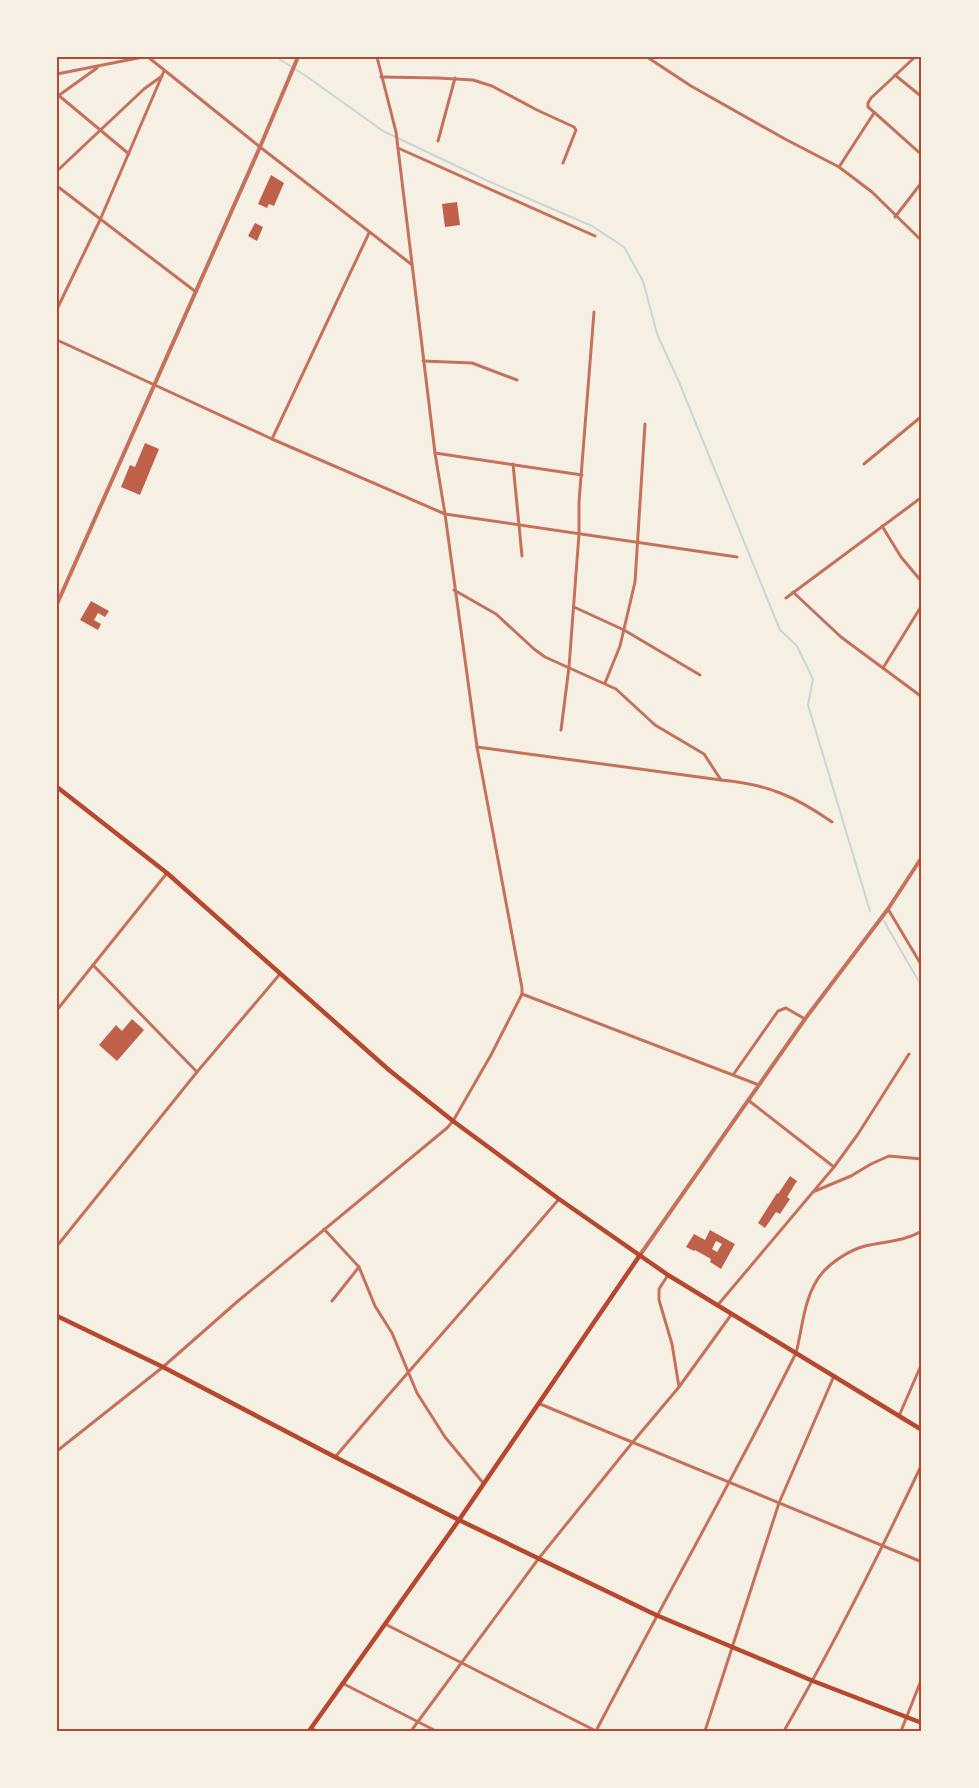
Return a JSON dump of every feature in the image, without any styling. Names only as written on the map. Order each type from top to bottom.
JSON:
[{"type":"main road","points":[[57,787],[167,873],[389,1070],[453,1122],[559,1200],[668,1275],[922,1430]]},
{"type":"main road","points":[[310,1730],[540,1404],[640,1255]]},
{"type":"main road","points":[[57,1316],[163,1367],[459,1520],[657,1615],[813,1682],[922,1723]]},
{"type":"street","points":[[57,74],[143,57]]},
{"type":"street","points":[[148,57],[411,264]]},
{"type":"street","points":[[57,604],[298,57]]},
{"type":"street","points":[[57,1450],[163,1367],[238,1301],[453,1122],[522,994],[477,747],[454,590],[423,361],[396,132],[377,57]]},
{"type":"street","points":[[646,57],[712,98],[839,167],[872,192],[922,241]]},
{"type":"street","points":[[915,57],[871,98],[868,107],[922,155]]},
{"type":"street","points":[[100,67],[58,96],[129,154]]},
{"type":"street","points":[[57,309],[100,220],[164,71]]},
{"type":"street","points":[[895,75],[922,97]]},
{"type":"street","points":[[57,171],[144,89],[162,76]]},
{"type":"street","points":[[381,77],[456,78],[492,86],[537,110],[571,124],[576,130],[563,163]]},
{"type":"street","points":[[438,141],[456,78]]},
{"type":"street","points":[[839,167],[874,113]]},
{"type":"street","points":[[398,146],[595,236]]},
{"type":"street","points":[[895,217],[922,182]]},
{"type":"street","points":[[57,186],[196,292]]},
{"type":"street","points":[[272,439],[369,233]]},
{"type":"street","points":[[561,730],[574,607],[579,502],[594,312]]},
{"type":"street","points":[[57,340],[272,439],[445,514],[737,557]]},
{"type":"street","points":[[423,361],[472,363],[517,380]]},
{"type":"street","points":[[864,464],[922,416]]},
{"type":"street","points":[[605,683],[620,646],[635,582],[645,424]]},
{"type":"street","points":[[435,453],[582,475]]},
{"type":"street","points":[[513,464],[522,556]]},
{"type":"street","points":[[786,598],[922,496]]},
{"type":"street","points":[[882,526],[901,557],[922,582]]},
{"type":"street","points":[[454,590],[500,616],[539,653],[550,660],[605,683],[625,696],[665,731],[704,754],[721,780]]},
{"type":"street","points":[[793,592],[841,637],[922,698]]},
{"type":"street","points":[[883,668],[922,605]]},
{"type":"street","points":[[574,607],[624,630],[700,675]]},
{"type":"street","points":[[477,747],[748,783],[790,796],[807,804],[832,822]]},
{"type":"street","points":[[640,1255],[805,1019],[888,909],[922,857]]},
{"type":"street","points":[[57,1010],[167,873]]},
{"type":"street","points":[[888,909],[922,966]]},
{"type":"street","points":[[93,965],[197,1072]]},
{"type":"street","points":[[57,1246],[279,974]]},
{"type":"street","points":[[522,994],[759,1085]]},
{"type":"street","points":[[733,1075],[778,1011],[786,1008],[805,1019]]},
{"type":"street","points":[[717,1306],[834,1167],[909,1054]]},
{"type":"street","points":[[748,1100],[834,1167]]},
{"type":"street","points":[[814,1191],[851,1176],[889,1156],[922,1159]]},
{"type":"street","points":[[335,1457],[559,1200]]},
{"type":"street","points":[[324,1229],[359,1267],[375,1306],[392,1333],[417,1393],[445,1437],[484,1484]]},
{"type":"street","points":[[385,1624],[596,1731],[729,1484],[796,1353],[811,1289],[822,1273],[846,1254],[860,1248],[911,1238],[922,1231]]},
{"type":"street","points":[[332,1301],[359,1267]]},
{"type":"street","points":[[668,1275],[659,1289],[659,1300],[672,1344],[679,1387]]},
{"type":"street","points":[[411,1731],[539,1558],[679,1387],[731,1315]]},
{"type":"street","points":[[899,1416],[922,1363]]},
{"type":"street","points":[[705,1731],[779,1503],[834,1376]]},
{"type":"street","points":[[540,1404],[922,1562]]},
{"type":"street","points":[[784,1731],[813,1682],[922,1464]]},
{"type":"street","points":[[901,1731],[922,1678]]},
{"type":"street","points":[[342,1683],[436,1731]]},
{"type":"street","points":[[310,1730],[317,1731]]},
{"type":"building","points":[[271,175],[284,183],[274,206],[269,204],[267,208],[258,204]]},
{"type":"building","points":[[457,202],[460,225],[445,227],[442,204]]},
{"type":"building","points":[[255,223],[263,227],[257,241],[248,236]]},
{"type":"building","points":[[145,443],[159,449],[140,495],[121,487],[130,465],[135,467]]},
{"type":"building","points":[[91,601],[109,611],[105,617],[98,613],[94,620],[101,624],[98,630],[80,620]]},
{"type":"building","points":[[132,1019],[144,1030],[117,1061],[99,1045],[116,1025],[122,1031]]},
{"type":"building","points":[[790,1176],[797,1181],[787,1197],[790,1199],[780,1214],[776,1212],[765,1228],[758,1223]]},
{"type":"building","points":[[710,1230],[735,1244],[721,1269],[710,1262],[711,1259],[686,1247],[694,1234],[705,1240]],"holes":[[[716,1241],[722,1244],[717,1252],[712,1249]]]},
{"type":"waterway","points":[[276,57],[383,131],[488,181],[592,226],[624,247],[643,281],[657,334],[679,382],[780,630],[797,646],[813,679],[808,705],[870,911]]},
{"type":"waterway","points":[[884,921],[922,987]]}]
